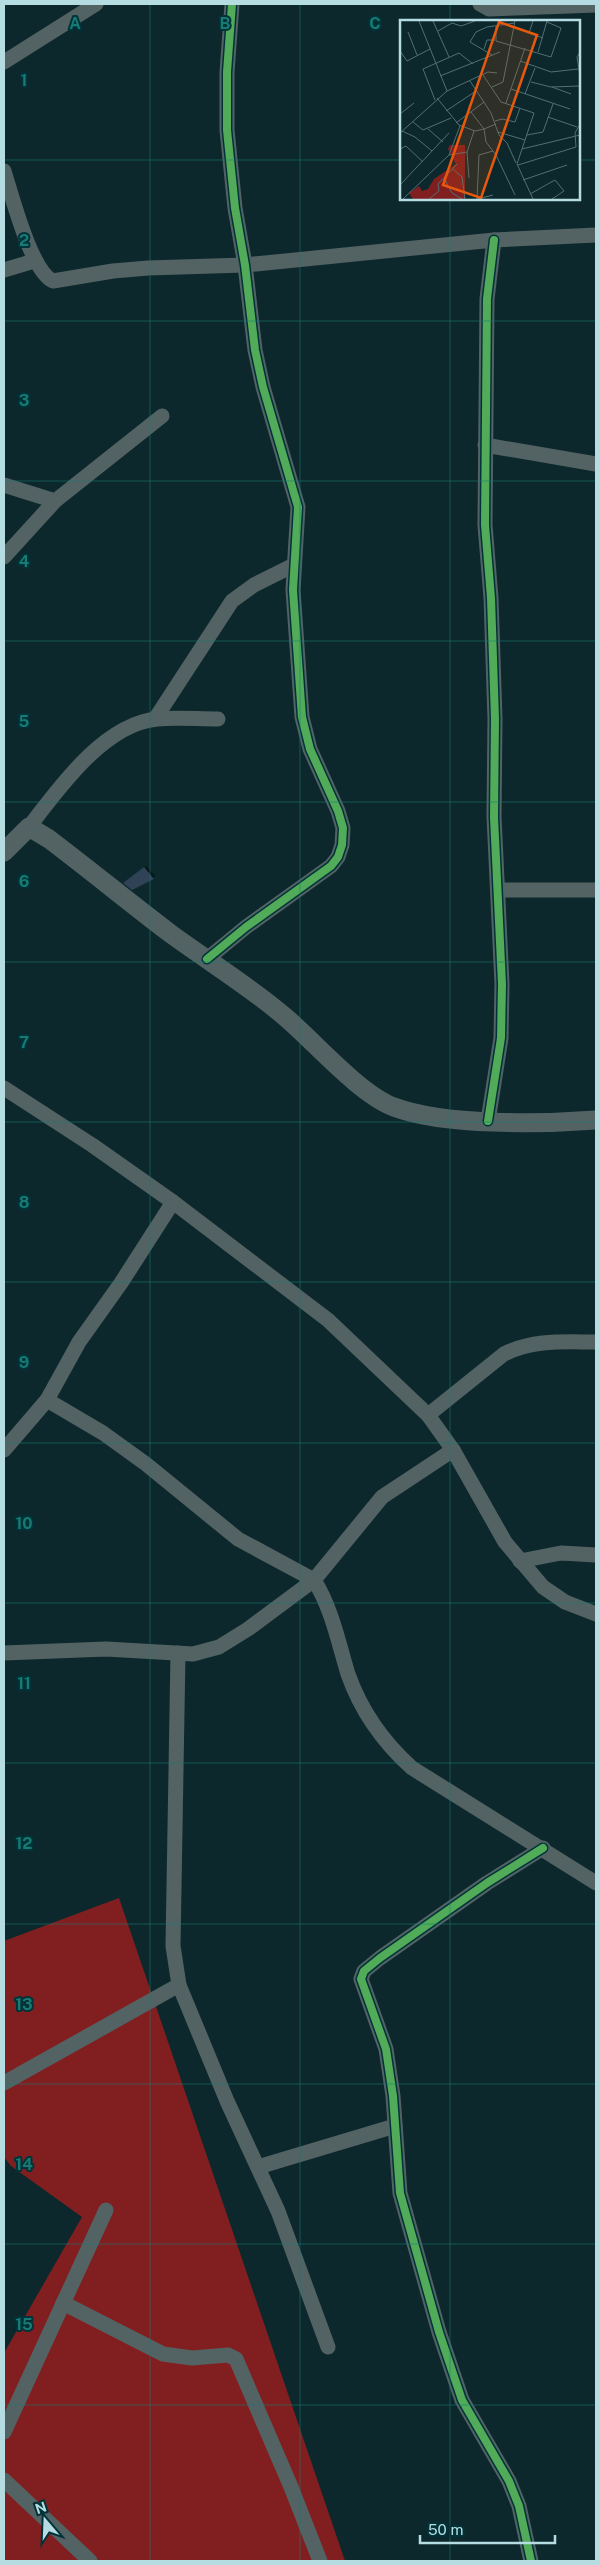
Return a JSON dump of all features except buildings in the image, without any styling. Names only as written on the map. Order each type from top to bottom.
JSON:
[{"type":"street","points":[[4,62],[96,4]]},
{"type":"street","points":[[207,959],[246,927],[331,866],[338,857],[342,845],[343,828],[338,811],[310,749],[302,717],[293,590],[298,507],[262,387],[255,350],[245,265],[235,208],[227,130],[228,52],[232,4]]},
{"type":"street","points":[[480,4],[488,9],[596,5]]},
{"type":"street","points":[[4,170],[34,261],[44,277],[53,281],[113,271],[148,268],[245,265],[494,240],[596,235]]},
{"type":"street","points":[[488,1120],[501,1038],[502,984],[499,890],[494,817],[495,719],[491,598],[485,525],[487,299],[494,240]]},
{"type":"street","points":[[4,270],[34,261]]},
{"type":"street","points":[[4,557],[55,501],[162,416]]},
{"type":"street","points":[[485,445],[596,464]]},
{"type":"street","points":[[4,485],[55,501]]},
{"type":"street","points":[[156,719],[232,601],[254,586],[294,565]]},
{"type":"street","points":[[4,852],[29,828],[48,802],[92,753],[120,731],[156,719],[218,719]]},
{"type":"street","points":[[29,828],[56,844],[283,1015],[363,1087],[391,1106],[427,1115],[488,1120],[596,1120]]},
{"type":"street","points":[[499,890],[596,890]]},
{"type":"street","points":[[5,1090],[92,1145],[173,1202],[328,1320],[428,1415],[453,1450],[491,1521],[520,1562],[543,1587],[565,1602],[596,1614]]},
{"type":"street","points":[[4,1450],[47,1400],[79,1342],[122,1283],[173,1202]]},
{"type":"street","points":[[428,1415],[498,1359],[517,1348],[540,1342],[596,1342]]},
{"type":"street","points":[[47,1400],[103,1433],[146,1464],[238,1539],[314,1580],[329,1608],[353,1684],[368,1717],[393,1752],[412,1768],[543,1848],[596,1883]]},
{"type":"street","points":[[4,1653],[106,1649],[193,1654],[219,1647],[248,1629],[314,1580],[382,1497],[453,1450]]},
{"type":"street","points":[[520,1562],[561,1553],[596,1554]]},
{"type":"street","points":[[178,1653],[174,1946],[179,1984],[227,2101],[278,2211],[328,2347]]},
{"type":"street","points":[[531,2561],[519,2506],[509,2481],[462,2400],[438,2332],[400,2193],[391,2070],[386,2049],[362,1979],[364,1971],[487,1883],[543,1848]]},
{"type":"street","points":[[4,2083],[179,1984]]},
{"type":"street","points":[[258,2166],[395,2126]]},
{"type":"street","points":[[4,2432],[106,2210]]},
{"type":"street","points":[[63,2303],[163,2354],[192,2358],[228,2355],[236,2359],[291,2487],[320,2561]]},
{"type":"street","points":[[4,2480],[90,2561]]},
{"type":"shaded area","points":[[119,1898],[345,2561],[4,2561],[4,2353],[82,2217],[11,2166],[4,2157],[4,1941]]},
{"type":"cycle path","points":[[207,959],[246,927],[331,866],[338,857],[342,845],[343,828],[338,811],[310,749],[302,717],[293,590],[298,507],[263,387],[255,350],[245,265],[235,208],[227,130],[227,72],[232,4]]},
{"type":"cycle path","points":[[488,1121],[501,1038],[502,984],[494,817],[495,719],[491,598],[485,525],[487,299],[494,240]]},
{"type":"cycle path","points":[[531,2561],[519,2506],[509,2481],[462,2400],[439,2332],[400,2193],[393,2096],[386,2049],[361,1979],[364,1971],[380,1958],[487,1883],[543,1848]]}]
